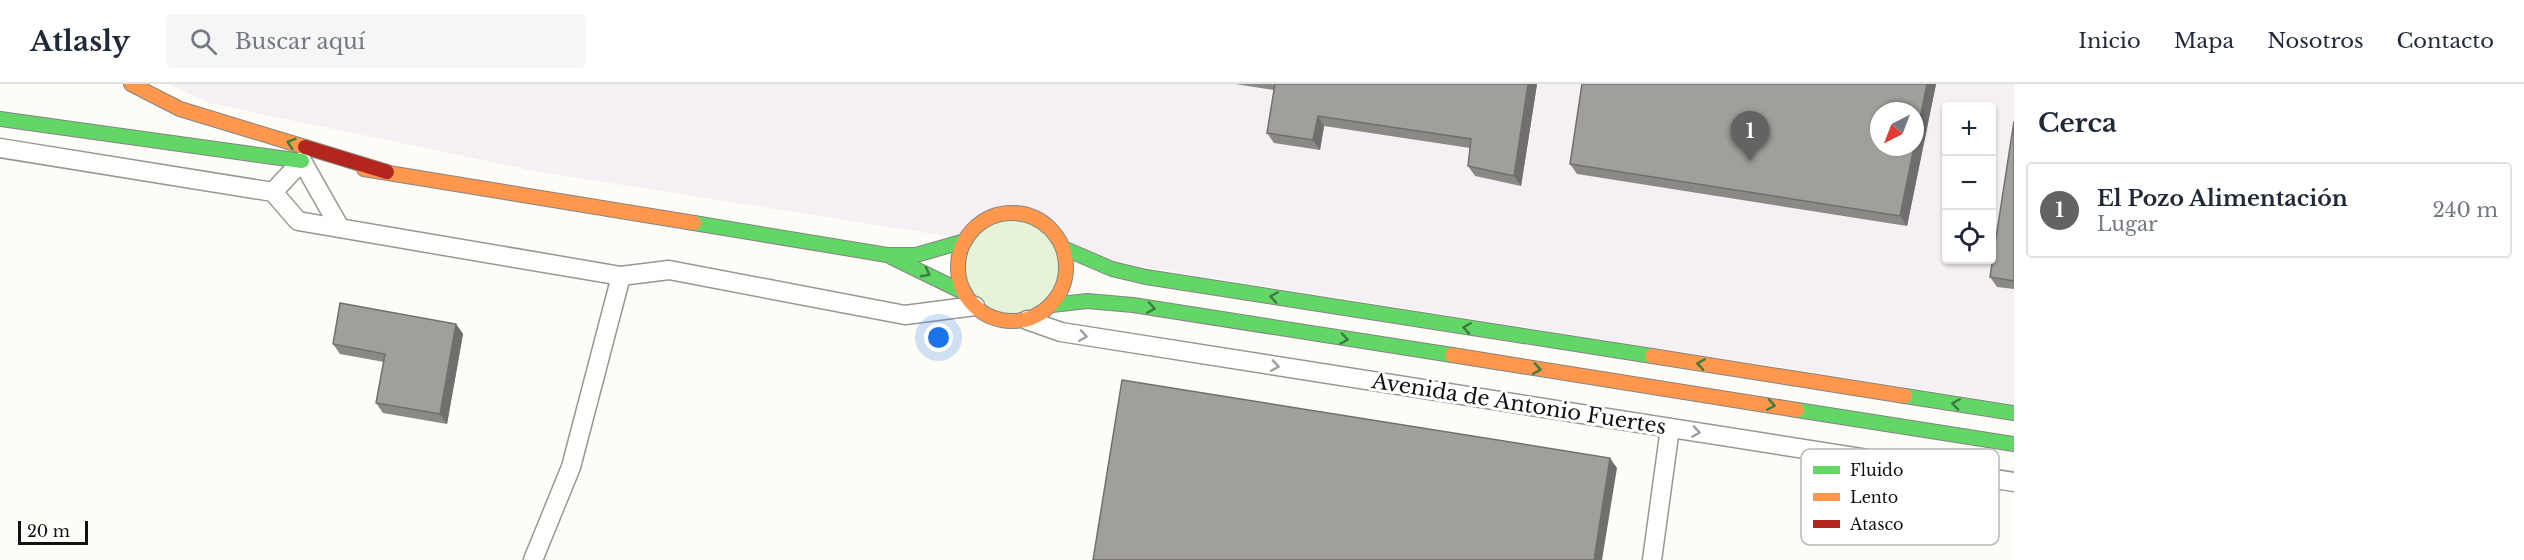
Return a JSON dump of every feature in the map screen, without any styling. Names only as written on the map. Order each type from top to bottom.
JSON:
[{"type":"main road","points":[[131,84],[180,110],[387,172]]},
{"type":"main road","points":[[0,108],[68,129]]},
{"type":"main road","points":[[0,119],[387,172],[887,255],[916,255],[965,241]]},
{"type":"main road","points":[[887,255],[970,299],[990,317],[1008,321],[1027,320],[1052,305],[1065,278],[1066,263],[1063,248],[1054,233],[1041,221],[1025,215],[1007,214],[991,218],[976,227],[965,241],[959,258],[959,276],[970,299]]},
{"type":"main road","points":[[1063,248],[1112,269],[1146,277],[2014,413]]},
{"type":"main road","name":"Avenida de Antonio Fuertes","points":[[1052,305],[1087,301],[1134,305],[2014,444]]},
{"type":"street","points":[[0,148],[273,192],[298,221],[621,276],[669,270],[904,315],[970,299]]},
{"type":"street","points":[[273,192],[302,161],[340,228]]},
{"type":"street","points":[[533,560],[571,467],[621,276]]},
{"type":"street","name":"Avenida de Antonio Fuertes","points":[[1027,320],[1060,332],[1804,449]]},
{"type":"street","points":[[1652,560],[1670,428]]},
{"type":"street","name":"Avenida de Antonio Fuertes","points":[[1999,480],[2014,482]]},
{"type":"shaded area","points":[[169,84],[2014,84],[2014,404],[540,172],[209,103]]},
{"type":"green space","points":[[1013,219],[1031,223],[1047,233],[1057,249],[1061,267],[1057,285],[1047,301],[1031,311],[1013,315],[995,311],[979,301],[969,285],[965,267],[969,249],[979,233],[995,223]]},
{"type":"building","points":[[1275,84],[1528,84],[1514,176],[1468,166],[1471,139],[1318,116],[1313,140],[1267,133]]},
{"type":"building","points":[[1582,84],[1927,84],[1923,102],[1870,102],[1870,156],[1912,156],[1900,216],[1570,164]]},
{"type":"building","points":[[2014,121],[2014,281],[1990,277],[1992,264],[1996,264],[1996,238]]},
{"type":"building","points":[[340,303],[456,324],[440,414],[376,403],[385,354],[333,344]]},
{"type":"building","points":[[1122,380],[1610,458],[1594,560],[1093,560]]},
{"type":"traffic: fast","points":[[0,119],[302,161]]},
{"type":"traffic: fast","points":[[694,223],[887,255],[916,255],[965,241]]},
{"type":"traffic: fast","points":[[1063,248],[1112,269],[1146,277],[1652,356]]},
{"type":"traffic: fast","points":[[891,257],[965,293]]},
{"type":"traffic: fast","points":[[1052,305],[1087,301],[1133,305],[1452,355]]},
{"type":"traffic: fast","points":[[1905,396],[2014,413]]},
{"type":"traffic: fast","points":[[1797,410],[2014,444]]},
{"type":"traffic: slow","points":[[131,84],[180,109],[305,147]]},
{"type":"traffic: slow","points":[[364,169],[694,223]]},
{"type":"traffic: slow","points":[[1012,213],[1022,214],[1042,222],[1050,229],[1057,237],[1065,257],[1066,267],[1065,277],[1057,297],[1050,305],[1042,312],[1022,320],[1012,321],[1002,320],[982,312],[974,305],[967,297],[959,277],[958,267],[959,257],[967,237],[974,229],[982,222],[1002,214],[1012,213]]},
{"type":"traffic: slow","points":[[1452,355],[1797,410]]},
{"type":"traffic: slow","points":[[1652,356],[1905,396]]},
{"type":"traffic: jam","points":[[305,147],[387,172]]},
{"type":"place","name":"El Pozo Alimentación","points":[[1750,161]]}]
